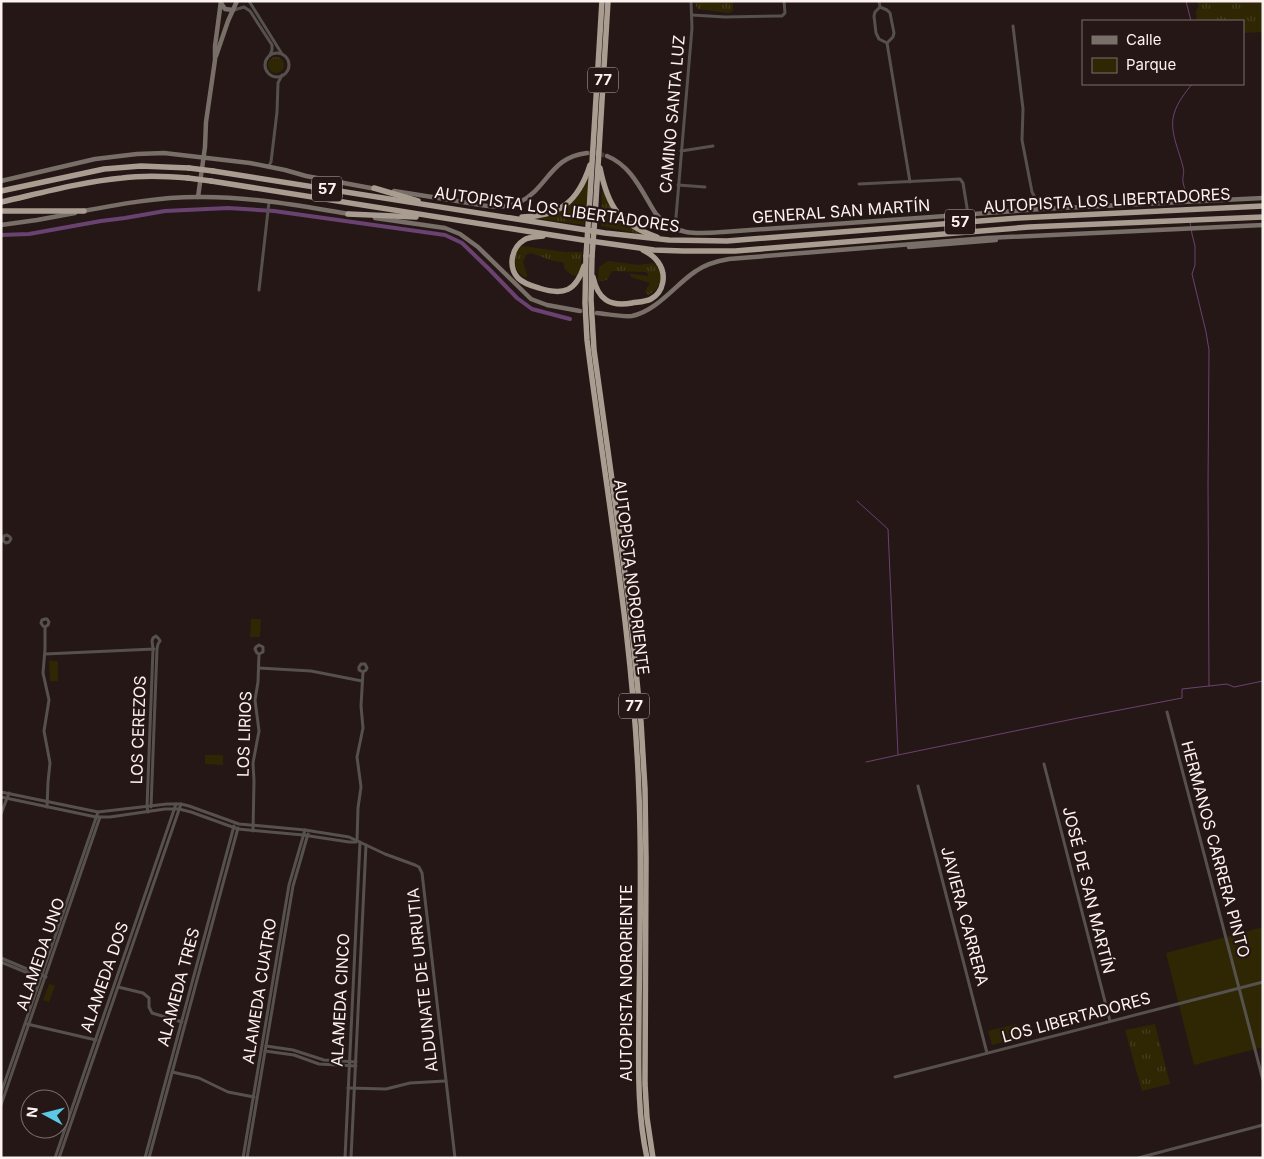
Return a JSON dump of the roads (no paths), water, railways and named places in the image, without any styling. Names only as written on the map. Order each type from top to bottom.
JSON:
[{"type":"highway","name":"AUTOPISTA NORORIENTE","points":[[602,1],[589,212],[589,256],[592,268],[591,311],[594,350],[634,641],[641,722],[646,859],[645,1095],[653,1158]]},
{"type":"highway","name":"AUTOPISTA NORORIENTE","points":[[608,1],[595,216],[585,302],[587,340],[624,608],[636,738],[640,854],[639,1078],[641,1120],[647,1158]]},
{"type":"highway","points":[[508,218],[544,215],[568,204],[576,195],[585,179],[593,149]]},
{"type":"highway","points":[[598,160],[607,195],[619,214],[642,231],[669,240]]},
{"type":"highway","name":"AUTOPISTA LOS LIBERTADORES","points":[[1,191],[111,168],[153,166],[190,168],[620,235],[701,241],[736,240],[1018,218],[1263,206]]},
{"type":"highway","name":"AUTOPISTA LOS LIBERTADORES","points":[[1,202],[114,179],[146,176],[188,178],[636,248],[683,252],[735,251],[1005,229],[1263,217]]},
{"type":"highway","points":[[374,188],[442,208]]},
{"type":"highway","points":[[1,212],[84,211]]},
{"type":"highway","points":[[348,214],[438,218]]},
{"type":"highway","points":[[550,235],[527,239],[516,248],[512,259],[513,269],[518,278],[524,282],[553,292],[568,290],[576,284],[589,256]]},
{"type":"highway","points":[[592,268],[597,290],[608,302],[616,304],[636,303],[650,299],[661,289],[663,271],[654,258],[636,248]]},
{"type":"street","points":[[215,60],[237,1]]},
{"type":"street","points":[[249,1],[288,64],[287,70],[282,75],[278,86],[271,166]]},
{"type":"street","name":"CAMINO SANTA LUZ","points":[[674,229],[692,15],[691,1]]},
{"type":"street","points":[[692,15],[781,16],[785,11],[784,1]]},
{"type":"street","points":[[880,1],[880,7],[874,14],[876,33],[878,39],[887,43]]},
{"type":"street","points":[[221,2],[224,9],[233,10],[244,7],[250,11],[272,45],[272,50],[266,60],[265,67],[278,86]]},
{"type":"street","points":[[198,197],[221,2]]},
{"type":"street","points":[[880,7],[889,12],[894,34],[887,43]]},
{"type":"street","points":[[1013,26],[1023,109],[1022,140],[1032,192],[1041,209]]},
{"type":"street","points":[[887,43],[910,182]]},
{"type":"street","points":[[270,55],[275,53],[282,54]]},
{"type":"street","points":[[272,76],[282,75]]},
{"type":"street","points":[[681,151],[713,146]]},
{"type":"street","points":[[1,181],[80,162],[137,154],[164,153],[271,166],[306,176],[374,188],[487,206],[507,206],[521,202],[529,196],[563,161],[575,155],[587,153]]},
{"type":"street","name":"GENERAL SAN MARTÍN","points":[[606,156],[615,159],[628,170],[656,214],[664,222],[674,229],[694,234],[1041,209],[1263,198]]},
{"type":"street","points":[[859,184],[958,179],[963,183],[968,214]]},
{"type":"street","points":[[678,185],[705,186]]},
{"type":"street","points":[[1,224],[37,220],[155,199],[198,197],[224,197],[269,202],[423,224],[445,228],[465,236],[531,299],[547,305],[580,311]]},
{"type":"street","points":[[259,290],[269,202]]},
{"type":"street","points":[[597,313],[626,316],[642,313],[651,308],[695,271],[717,261],[987,238],[1263,225]]},
{"type":"street","points":[[45,627],[43,673],[49,700],[44,731],[50,760],[47,807]]},
{"type":"street","points":[[156,636],[160,640],[158,644],[153,643],[152,639],[156,636]]},
{"type":"street","name":"LOS CEREZOS","points":[[149,812],[155,649],[153,643]]},
{"type":"street","name":"LOS CEREZOS","points":[[155,649],[158,644]]},
{"type":"street","points":[[45,654],[155,649]]},
{"type":"street","name":"LOS LIRIOS","points":[[252,831],[253,763],[259,731],[255,700],[258,686],[259,654]]},
{"type":"street","name":"LOS LIRIOS","points":[[259,668],[312,671],[362,681]]},
{"type":"street","points":[[358,842],[358,808],[361,787],[357,754],[364,724],[361,706],[362,672]]},
{"type":"street","name":"HERMANOS CARRERA PINTO","points":[[1167,712],[1263,1080]]},
{"type":"street","name":"JOSÉ DE SAN MARTÍN","points":[[1044,764],[1110,1021]]},
{"type":"street","name":"JAVIERA CARRERA","points":[[918,786],[987,1053]]},
{"type":"street","name":"ALDUNATE DE URRUTIA","points":[[1,792],[100,812],[179,804],[189,806],[236,826],[307,830],[349,837],[385,854],[415,865],[422,871],[454,1158]]},
{"type":"street","points":[[1,814],[9,793]]},
{"type":"street","name":"ALDUNATE DE URRUTIA","points":[[1,797],[98,817],[177,809],[252,831],[358,842]]},
{"type":"street","name":"ALAMEDA DOS","points":[[55,1158],[179,804]]},
{"type":"street","name":"ALAMEDA UNO","points":[[1,1104],[41,977],[100,812]]},
{"type":"street","name":"ALAMEDA UNO","points":[[1,1093],[45,979],[98,817]]},
{"type":"street","name":"ALAMEDA TRES","points":[[145,1158],[184,1023],[236,826]]},
{"type":"street","name":"ALAMEDA CUATRO","points":[[245,1158],[289,884],[307,830]]},
{"type":"street","name":"ALAMEDA CINCO","points":[[345,1158],[358,842]]},
{"type":"street","name":"ALAMEDA CINCO","points":[[352,1158],[366,845]]},
{"type":"street","points":[[1,958],[45,979]]},
{"type":"street","points":[[1,962],[41,977]]},
{"type":"street","name":"LOS LIBERTADORES","points":[[895,1077],[1263,982]]},
{"type":"street","points":[[116,986],[145,994],[149,998],[149,1007],[152,1013],[184,1023]]},
{"type":"street","points":[[27,1024],[97,1040]]},
{"type":"street","name":"ALAMEDA DOS","points":[[59,1158],[97,1040]]},
{"type":"street","points":[[264,1048],[293,1050],[324,1060],[356,1064]]},
{"type":"street","points":[[170,1071],[199,1078],[228,1092],[255,1097]]},
{"type":"street","name":"ALAMEDA TRES","points":[[149,1158],[170,1071]]},
{"type":"street","points":[[348,1088],[386,1089],[410,1082],[446,1081]]},
{"type":"street","points":[[1138,1158],[1263,1125]]},
{"type":"waterway","points":[[1186,1],[1191,20]]},
{"type":"waterway","points":[[1188,201],[1183,182],[1184,169],[1174,134],[1173,120],[1177,106],[1191,85]]},
{"type":"waterway","points":[[1,235],[29,234],[165,211],[228,208],[274,211],[445,235],[462,243],[517,298],[532,309],[570,319]]},
{"type":"waterway","points":[[1190,222],[1195,246],[1195,265],[1192,274],[1209,350],[1209,686]]},
{"type":"waterway","points":[[857,501],[888,529],[898,755],[866,762]]},
{"type":"waterway","points":[[898,755],[1182,698],[1182,689],[1227,684],[1234,687],[1263,681]]},
{"type":"tunnel","points":[[587,153],[607,156]]}]
